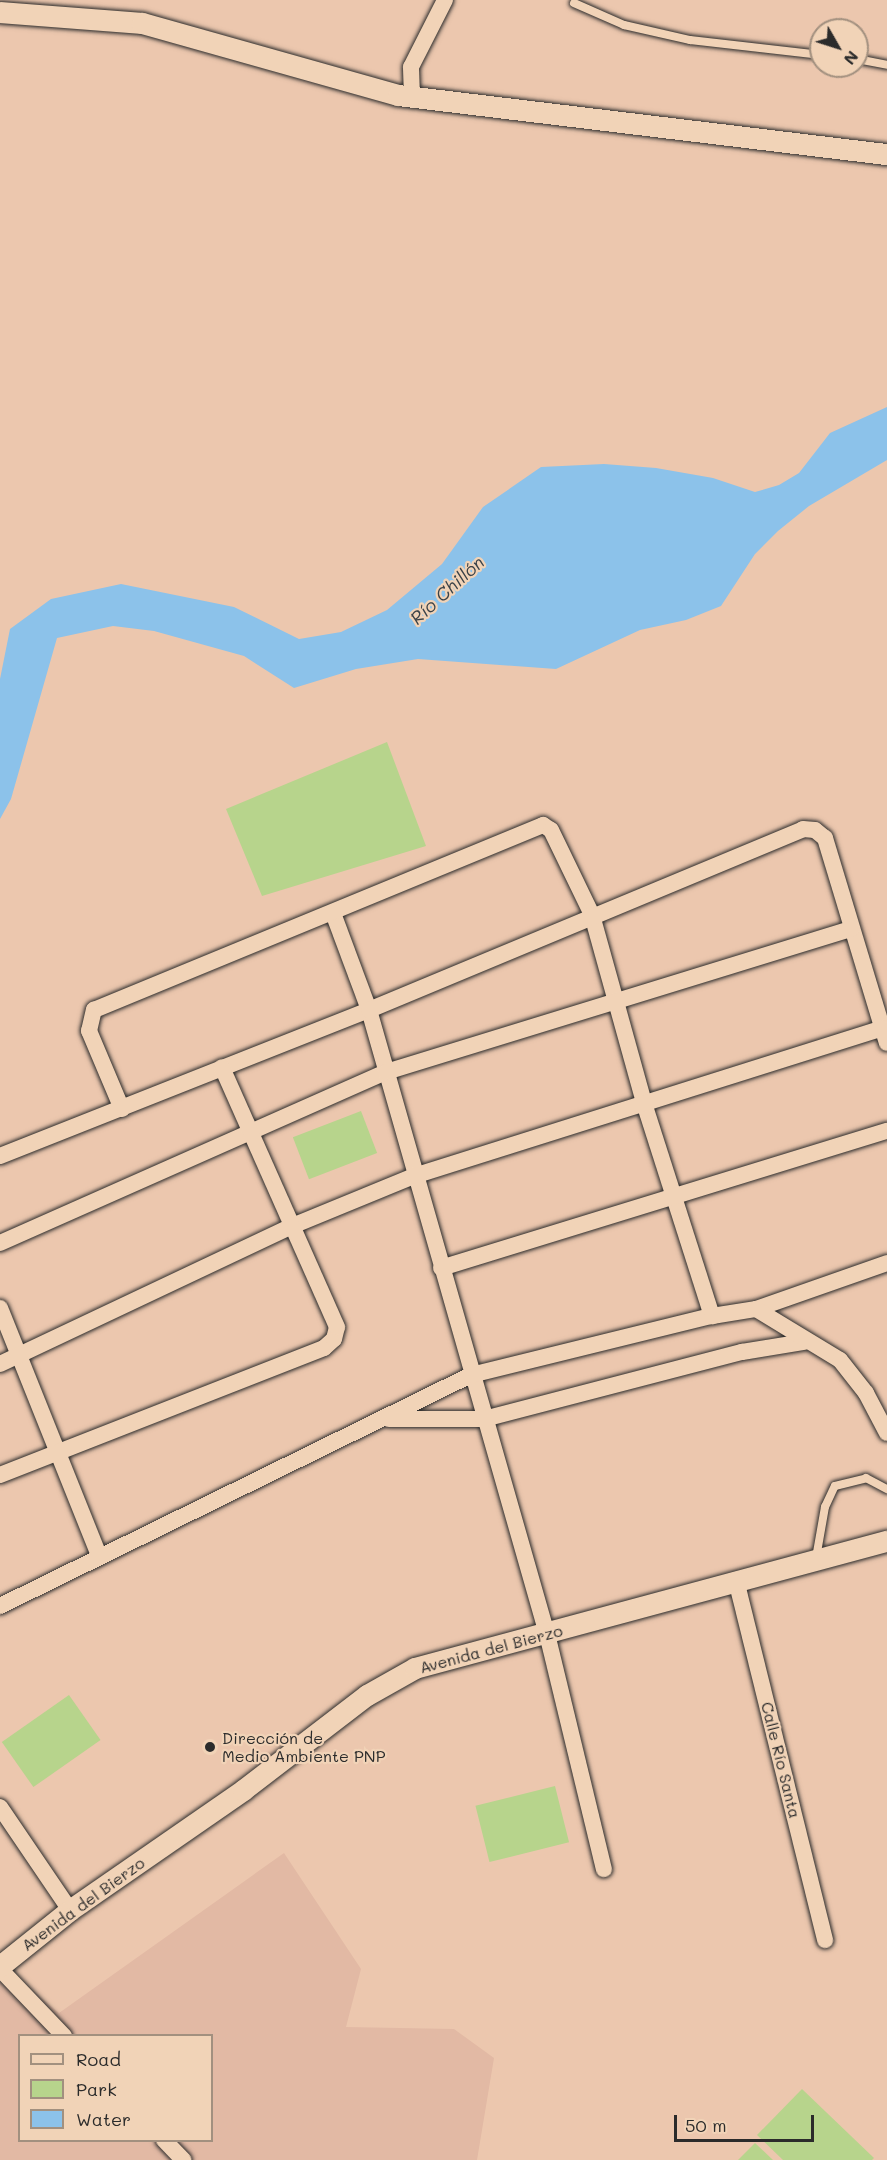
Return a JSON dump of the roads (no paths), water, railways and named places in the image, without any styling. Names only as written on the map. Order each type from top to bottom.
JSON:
[{"type":"street","points":[[412,97],[411,67],[445,0]]},
{"type":"street","points":[[0,12],[141,23],[412,97],[887,154]]},
{"type":"street","points":[[122,1109],[89,1031],[94,1010],[543,825],[551,830],[592,915],[644,1103],[712,1316]]},
{"type":"street","points":[[0,1156],[369,1010],[802,829],[815,830],[825,838],[884,1036],[644,1103],[414,1176],[292,1226],[0,1364]]},
{"type":"street","points":[[333,913],[369,1010],[414,1176],[547,1634],[604,1869]]},
{"type":"street","points":[[0,1243],[386,1072],[852,929]]},
{"type":"street","points":[[0,1475],[324,1348],[334,1339],[337,1327],[222,1067]]},
{"type":"street","points":[[441,1268],[887,1131]]},
{"type":"street","points":[[0,1606],[99,1556],[386,1419],[471,1375],[712,1316],[756,1309],[887,1263]]},
{"type":"street","points":[[0,1308],[22,1354],[99,1556]]},
{"type":"street","points":[[756,1309],[804,1342],[840,1360],[867,1393],[887,1433]]},
{"type":"street","points":[[386,1419],[484,1419],[742,1352],[804,1342]]},
{"type":"street","name":"Avenida del Bierzo","points":[[0,1968],[70,1910],[243,1790],[367,1695],[415,1668],[547,1634],[816,1558],[887,1541]]},
{"type":"street","name":"Calle Río Santa","points":[[736,1580],[825,1940]]},
{"type":"street","points":[[0,1807],[70,1910]]},
{"type":"street","points":[[0,1968],[62,2034]]},
{"type":"street","points":[[166,2142],[183,2160]]},
{"type":"lane","points":[[574,3],[624,25],[690,40],[809,54]]},
{"type":"lane","points":[[869,61],[887,65]]},
{"type":"lane","points":[[816,1558],[825,1507],[835,1486],[866,1478],[887,1489]]},
{"type":"water","name":"Río Chillón","points":[[887,407],[887,460],[809,506],[778,531],[755,554],[721,606],[686,620],[640,630],[556,669],[418,659],[356,669],[294,688],[244,656],[154,631],[113,626],[57,638],[11,799],[0,819],[0,679],[10,629],[51,599],[121,584],[234,607],[299,639],[341,632],[387,610],[442,564],[483,507],[541,467],[604,464],[656,468],[713,478],[755,492],[779,485],[799,473],[830,433]]},
{"type":"place","name":"Dirección de Medio Ambiente PNP","points":[[210,1747]]}]
